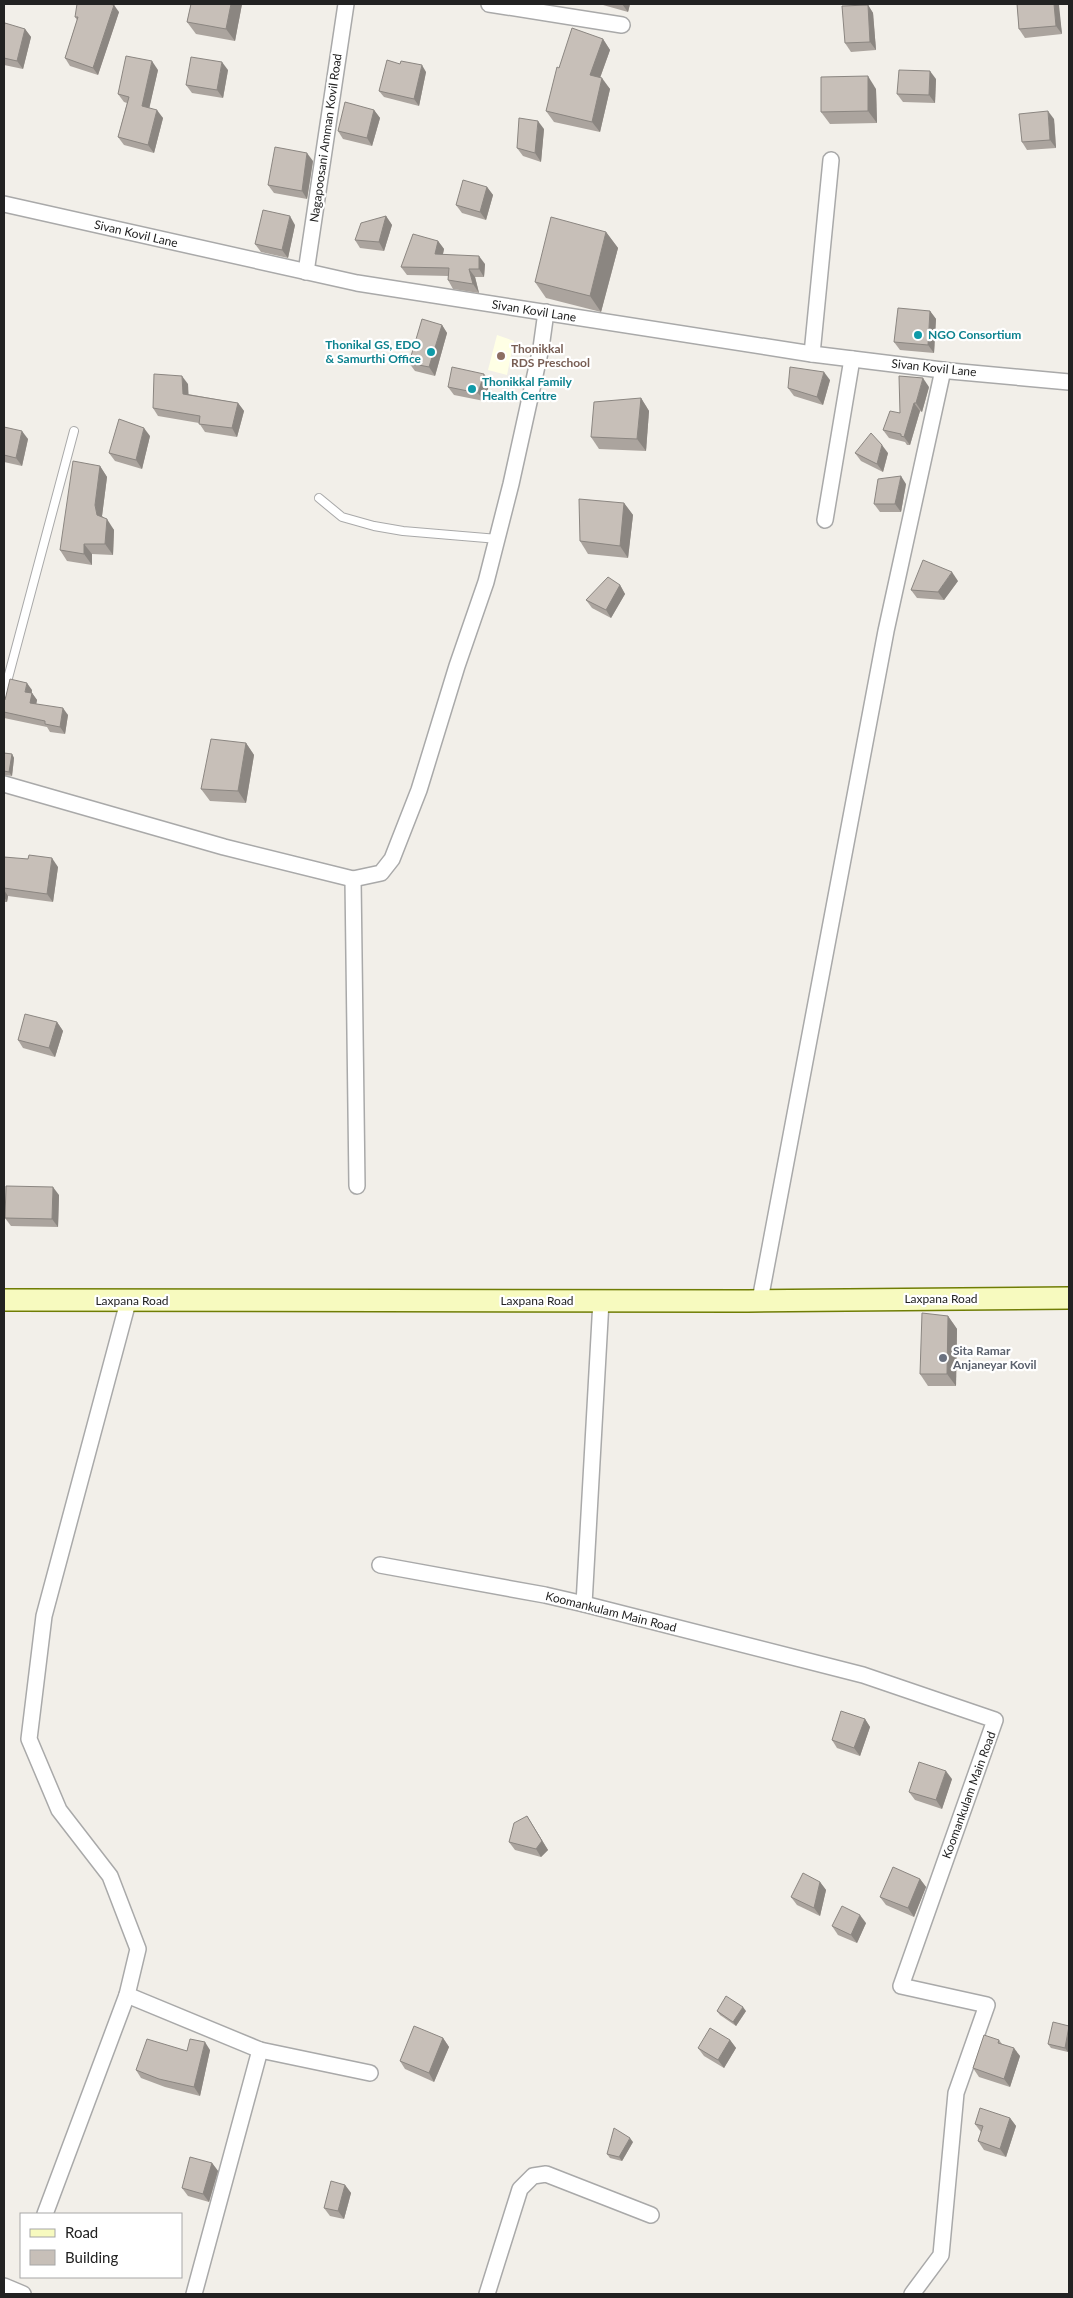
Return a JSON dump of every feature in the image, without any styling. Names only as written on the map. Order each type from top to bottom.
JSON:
[{"type":"street","name":"Nagapoosani Amman Kovil Road","points":[[306,272],[346,4]]},
{"type":"street","points":[[489,4],[622,25]]},
{"type":"street","points":[[812,354],[831,160]]},
{"type":"street","name":"Sivan Kovil Lane","points":[[4,204],[357,283],[812,354],[943,370],[1069,382]]},
{"type":"street","points":[[4,784],[224,847],[353,879],[381,874],[392,859],[419,790],[498,539],[541,348],[546,312]]},
{"type":"street","points":[[825,520],[852,359]]},
{"type":"street","points":[[760,1300],[886,631],[943,370]]},
{"type":"street","points":[[353,879],[357,1186]]},
{"type":"street","name":"Laxpana Road","points":[[4,1300],[128,1302],[1069,1298]]},
{"type":"street","points":[[584,1604],[601,1301]]},
{"type":"street","points":[[45,2213],[127,1995],[138,1949],[110,1876],[58,1810],[29,1739],[44,1616],[128,1302]]},
{"type":"street","name":"Koomankulam Main Road","points":[[380,1565],[545,1595],[584,1604],[863,1675],[995,1720],[901,1986],[987,2005],[956,2094],[941,2255],[912,2294]]},
{"type":"street","points":[[127,1995],[260,2050],[370,2073]]},
{"type":"street","points":[[194,2294],[260,2050]]},
{"type":"street","points":[[487,2294],[520,2189],[533,2176],[546,2174],[651,2215]]},
{"type":"lane","points":[[4,693],[74,431]]},
{"type":"lane","points":[[319,498],[342,517],[374,526],[403,531],[498,539]]},
{"type":"shaded area","name":"Thonikkal RDS Preschool","points":[[497,335],[514,341],[507,375],[488,370]]},
{"type":"building","points":[[77,4],[114,5],[93,68],[65,58],[78,17],[75,17]]},
{"type":"building","points":[[191,4],[231,4],[226,29],[187,22]]},
{"type":"building","points":[[1017,4],[1054,4],[1056,26],[1019,29]]},
{"type":"building","points":[[868,5],[870,42],[845,43],[842,6]]},
{"type":"building","points":[[5,23],[25,29],[17,61],[4,58]]},
{"type":"building","points":[[572,28],[603,39],[590,75],[602,78],[592,122],[546,111],[557,67],[559,68]]},
{"type":"building","points":[[126,56],[152,61],[142,106],[157,110],[148,145],[118,137],[129,97],[118,94]]},
{"type":"building","points":[[191,57],[222,62],[217,90],[186,85]]},
{"type":"building","points":[[387,60],[400,64],[401,61],[422,65],[414,99],[379,91]]},
{"type":"building","points":[[899,70],[930,71],[929,95],[897,94]]},
{"type":"building","points":[[868,76],[868,111],[821,112],[821,77]]},
{"type":"building","points":[[345,102],[374,110],[367,138],[338,131]]},
{"type":"building","points":[[1048,111],[1050,140],[1022,142],[1019,114]]},
{"type":"building","points":[[519,118],[538,121],[535,153],[517,148]]},
{"type":"building","points":[[275,147],[307,153],[302,191],[268,185]]},
{"type":"building","points":[[463,180],[487,187],[480,212],[456,205]]},
{"type":"building","points":[[263,210],[290,216],[282,250],[255,244]]},
{"type":"building","points":[[386,216],[379,242],[355,240],[361,223]]},
{"type":"building","points":[[551,217],[606,232],[590,296],[535,282]]},
{"type":"building","points":[[413,234],[438,241],[435,254],[479,256],[479,269],[469,269],[473,284],[448,280],[449,268],[401,267]]},
{"type":"building","name":"NGO Consortium","points":[[898,308],[930,311],[928,345],[894,342]]},
{"type":"building","points":[[422,319],[442,325],[429,367],[409,363]]},
{"type":"building","points":[[452,367],[484,374],[478,393],[448,387]]},
{"type":"building","points":[[790,367],[824,372],[817,397],[788,388]]},
{"type":"building","points":[[154,374],[182,376],[183,394],[238,403],[232,428],[199,424],[200,416],[153,408]]},
{"type":"building","points":[[899,376],[923,378],[904,437],[901,434],[883,430],[890,411],[900,413]]},
{"type":"building","points":[[641,398],[637,439],[591,437],[594,402]]},
{"type":"building","points":[[119,419],[144,428],[136,460],[109,453]]},
{"type":"building","points":[[4,427],[22,431],[16,458],[4,455]]},
{"type":"building","points":[[871,433],[882,445],[877,464],[855,453]]},
{"type":"building","points":[[73,461],[100,466],[95,505],[97,515],[107,519],[105,544],[84,544],[84,554],[60,550]]},
{"type":"building","points":[[901,476],[895,504],[874,504],[878,479]]},
{"type":"building","points":[[579,499],[624,503],[620,546],[580,541]]},
{"type":"building","points":[[923,560],[952,572],[938,592],[911,590]]},
{"type":"building","points":[[608,577],[620,585],[606,610],[586,600]]},
{"type":"building","points":[[10,679],[27,683],[25,692],[32,693],[30,703],[63,708],[60,727],[45,724],[45,721],[4,712],[4,700]]},
{"type":"building","points":[[211,739],[246,743],[238,791],[201,789]]},
{"type":"building","points":[[4,753],[12,754],[9,772],[4,771]]},
{"type":"building","points":[[29,855],[52,858],[47,894],[4,888],[4,857],[28,859]]},
{"type":"building","points":[[25,1014],[57,1022],[49,1048],[18,1040]]},
{"type":"building","points":[[6,1186],[53,1187],[52,1219],[5,1218]]},
{"type":"building","points":[[922,1313],[948,1316],[947,1374],[920,1374]]},
{"type":"building","points":[[841,1711],[865,1719],[854,1748],[832,1740]]},
{"type":"building","points":[[919,1762],[946,1771],[936,1800],[909,1792]]},
{"type":"building","points":[[527,1816],[542,1841],[536,1849],[509,1842],[514,1823]]},
{"type":"building","points":[[893,1867],[920,1879],[908,1908],[880,1897]]},
{"type":"building","points":[[803,1873],[820,1882],[814,1908],[791,1897]]},
{"type":"building","points":[[842,1906],[860,1915],[851,1935],[832,1926]]},
{"type":"building","points":[[726,1996],[743,2007],[733,2022],[717,2011]]},
{"type":"building","points":[[1053,2022],[1069,2026],[1065,2048],[1048,2044]]},
{"type":"building","points":[[414,2026],[443,2038],[429,2073],[400,2061]]},
{"type":"building","points":[[710,2028],[730,2040],[718,2060],[698,2048]]},
{"type":"building","points":[[984,2035],[999,2040],[998,2043],[1014,2048],[1004,2079],[973,2068]]},
{"type":"building","points":[[147,2039],[187,2051],[190,2039],[205,2042],[194,2087],[159,2079],[136,2070]]},
{"type":"building","points":[[980,2108],[1010,2118],[1000,2149],[978,2141],[983,2126],[975,2124]]},
{"type":"building","points":[[614,2128],[630,2138],[619,2157],[607,2154]]},
{"type":"building","points":[[190,2157],[212,2163],[203,2194],[182,2188]]},
{"type":"building","points":[[331,2181],[345,2185],[338,2211],[324,2208]]},
{"type":"place","name":"NGO Consortium","points":[[918,335]]},
{"type":"place","name":"Thonikal GS, EDO & Samurthi Office","points":[[431,352]]},
{"type":"place","name":"Thonikkal RDS Preschool","points":[[501,356]]},
{"type":"place","name":"Thonikkal Family Health Centre","points":[[472,389]]},
{"type":"place","name":"Sita Ramar Anjaneyar Kovil","points":[[943,1358]]}]
